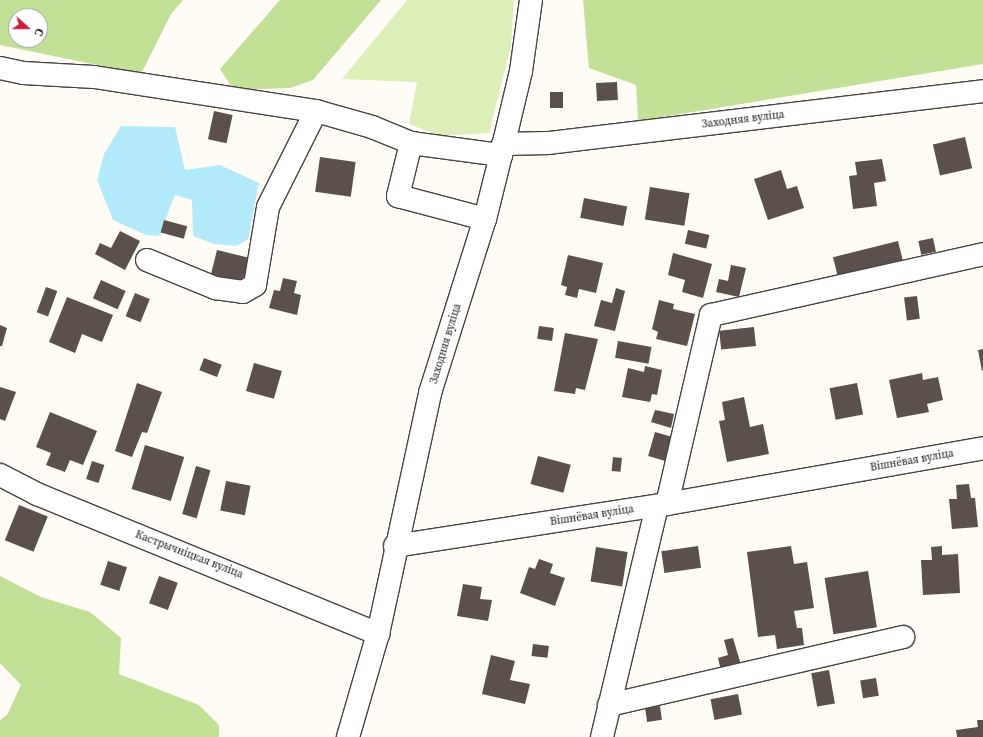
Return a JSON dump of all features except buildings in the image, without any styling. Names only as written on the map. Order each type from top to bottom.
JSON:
[{"type":"street","name":"Заходняя вуліца","points":[[396,546],[430,393],[485,219],[521,71],[531,0]]},
{"type":"street","points":[[0,68],[23,73],[94,77],[316,111],[372,127],[411,143],[502,150]]},
{"type":"street","name":"Заходняя вуліца","points":[[502,150],[983,92]]},
{"type":"street","points":[[147,260],[215,288],[243,292],[254,285],[268,207],[316,111]]},
{"type":"street","points":[[411,143],[398,196],[485,219]]},
{"type":"street","points":[[602,737],[711,315],[983,254]]},
{"type":"street","name":"Вішнёвая вуліца","points":[[396,546],[662,505],[983,448]]},
{"type":"street","name":"Кастрычніцкая вуліца","points":[[0,475],[44,497],[378,634]]},
{"type":"street","points":[[348,737],[378,634],[396,546]]},
{"type":"street","points":[[610,705],[903,637]]},
{"type":"green space","points":[[0,0],[183,0],[171,14],[141,74],[15,48],[48,48],[48,8],[8,8],[8,47],[0,45]]},
{"type":"green space","points":[[280,0],[381,0],[313,80],[290,88],[234,90],[220,69]]},
{"type":"green space","points":[[407,0],[514,0],[511,46],[489,133],[440,136],[409,124],[417,82],[342,79]]},
{"type":"green space","points":[[583,0],[983,0],[983,64],[638,121],[636,85],[589,68]]},
{"type":"green space","points":[[0,576],[41,597],[90,612],[121,638],[119,674],[199,705],[219,725],[219,737],[0,737],[0,720],[7,715],[21,685],[0,663]]},
{"type":"water","points":[[121,126],[175,127],[185,170],[220,165],[259,183],[248,239],[237,246],[214,244],[193,236],[192,200],[175,195],[159,236],[146,235],[113,220],[97,180],[104,154]]}]
